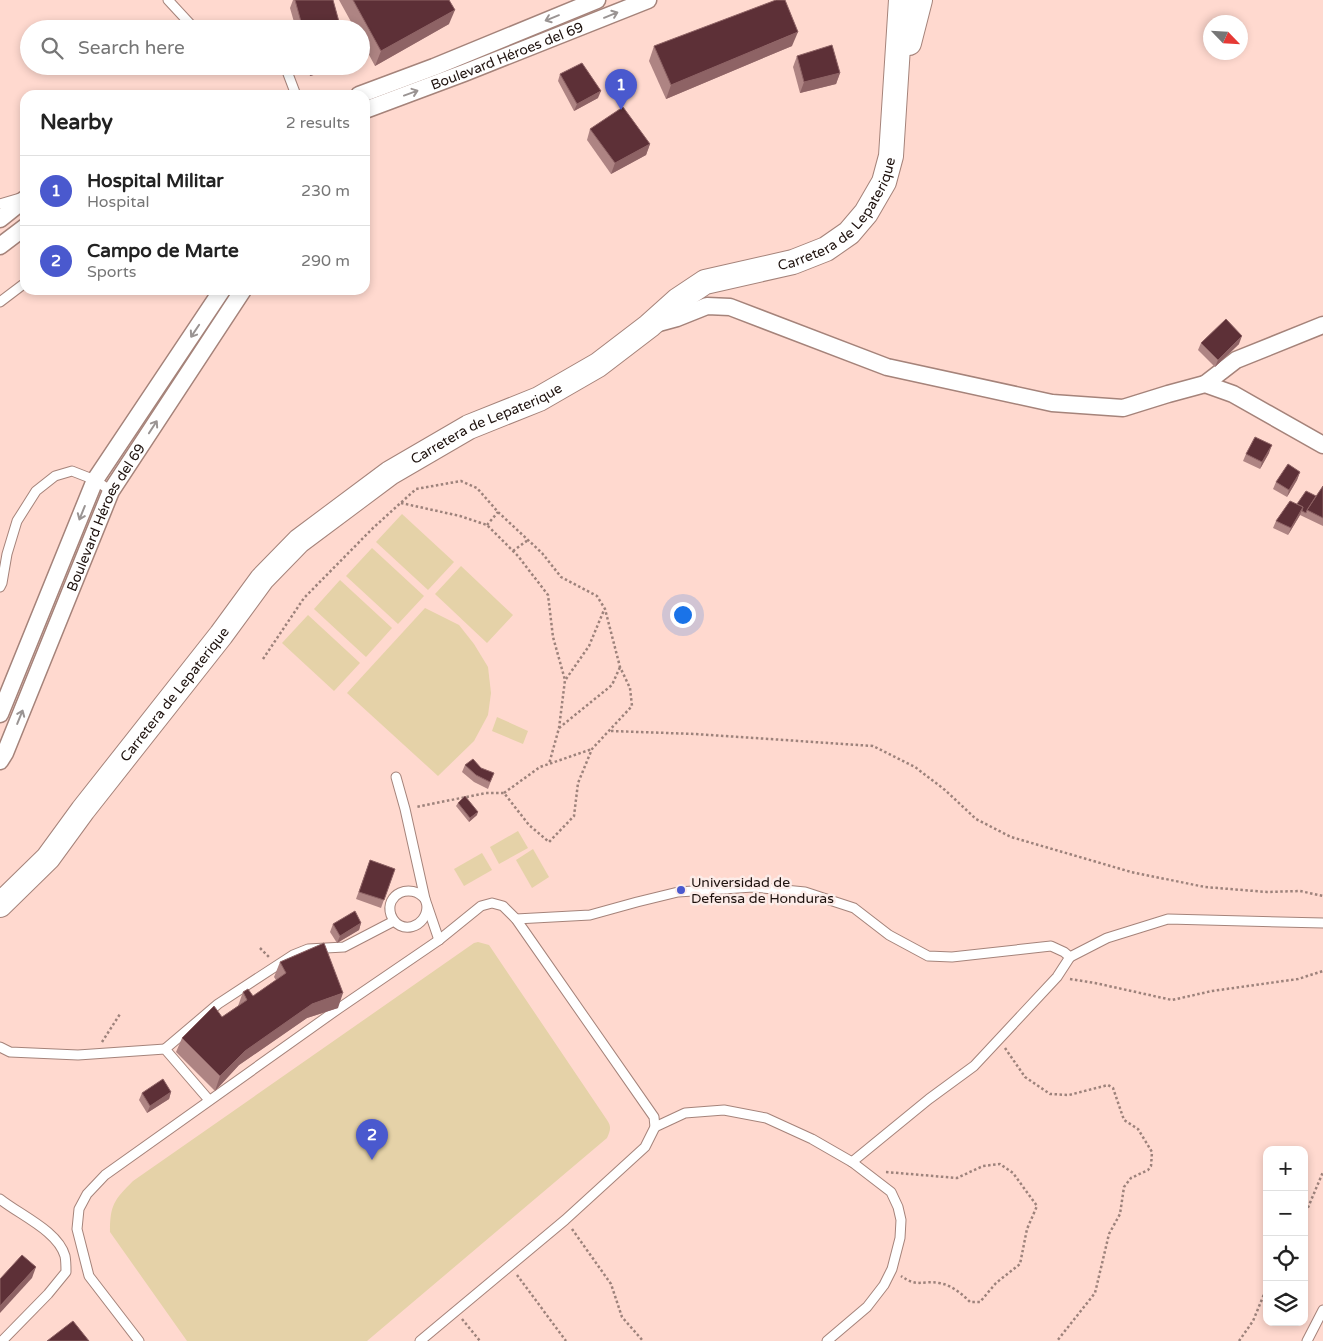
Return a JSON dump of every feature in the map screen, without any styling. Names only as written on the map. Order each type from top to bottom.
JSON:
[{"type":"main road","name":"Carretera de Lepaterique","points":[[0,905],[48,858],[83,810],[221,635],[262,579],[299,541],[390,473],[469,428],[538,399],[598,365],[678,300],[705,282],[793,262],[826,249],[848,233],[866,213],[884,182],[891,156],[901,0]]},
{"type":"main road","name":"Carretera de Lepaterique","points":[[894,95],[904,67],[910,33],[920,0]]},
{"type":"main road","name":"Carretera de Lepaterique","points":[[0,889],[83,810]]},
{"type":"street","name":"Boulevard Héroes del 69","points":[[370,94],[598,0]]},
{"type":"street","name":"Boulevard Héroes del 69","points":[[370,108],[464,74],[648,0]]},
{"type":"street","points":[[0,219],[20,201]]},
{"type":"street","points":[[0,246],[20,231]]},
{"type":"street","name":"Boulevard Héroes del 69","points":[[0,714],[95,480],[219,295]]},
{"type":"street","name":"Boulevard Héroes del 69","points":[[0,761],[6,753],[111,491],[240,295]]},
{"type":"street","points":[[648,326],[677,318],[707,306],[730,307],[887,367],[1052,403],[1123,408],[1205,384],[1236,360],[1323,325]]},
{"type":"street","points":[[1205,384],[1233,394],[1323,445]]},
{"type":"lane","points":[[168,0],[187,20]]},
{"type":"lane","points":[[288,75],[294,90]]},
{"type":"lane","points":[[0,204],[20,198]]},
{"type":"lane","points":[[0,302],[20,287]]},
{"type":"lane","points":[[0,587],[17,520],[36,491],[55,476],[72,471],[95,480],[111,491]]},
{"type":"lane","points":[[396,777],[426,902],[439,940]]},
{"type":"lane","points":[[516,919],[590,915],[678,892],[753,887],[805,892],[854,908],[889,935],[928,956],[952,957],[1051,946],[1070,957]]},
{"type":"lane","points":[[409,890],[421,894],[426,902],[427,912],[421,923],[416,926],[404,927],[394,921],[390,910],[397,894],[409,890]]},
{"type":"lane","points":[[139,1341],[89,1276],[77,1229],[79,1209],[87,1194],[105,1175],[209,1100],[439,940],[481,906],[492,903],[503,906],[516,919],[654,1117],[655,1127],[645,1147],[565,1220],[420,1341]]},
{"type":"lane","points":[[852,1162],[929,1099],[974,1066],[1057,977],[1070,957],[1106,938],[1168,919],[1323,923]]},
{"type":"lane","points":[[0,1047],[10,1052],[78,1055],[165,1049],[218,1004],[294,955],[308,949],[344,947],[394,921]]},
{"type":"lane","points":[[165,1049],[209,1100]]},
{"type":"lane","points":[[655,1127],[686,1113],[724,1110],[766,1118],[812,1139],[852,1162],[891,1192],[902,1220],[900,1238],[892,1269],[884,1285],[867,1307],[827,1341]]},
{"type":"lane","points":[[0,1199],[52,1235],[66,1257],[66,1272],[48,1294],[2,1341]]},
{"type":"lane","points":[[1307,1341],[1323,1310]]},
{"type":"path","points":[[264,659],[304,598],[373,528],[416,490],[461,480],[477,488],[498,512],[542,553],[561,577],[597,596],[605,609],[620,667],[630,688],[632,706],[592,749],[578,783],[574,816],[549,842],[529,825],[504,793]]},
{"type":"path","points":[[401,503],[460,516],[487,525],[518,556],[548,595],[553,637],[565,680],[559,728],[549,764]]},
{"type":"path","points":[[487,525],[498,512]]},
{"type":"path","points":[[513,551],[528,540]]},
{"type":"path","points":[[565,680],[589,646],[605,609]]},
{"type":"path","points":[[559,728],[612,685],[620,667]]},
{"type":"path","points":[[610,731],[695,734],[873,746],[915,768],[944,790],[976,819],[1011,838],[1131,872],[1205,887],[1268,892],[1300,891],[1323,896]]},
{"type":"path","points":[[405,809],[486,793],[504,793],[540,766],[592,749]]},
{"type":"path","points":[[1057,977],[1095,983],[1172,1000],[1212,991],[1298,979],[1323,971]]},
{"type":"path","points":[[94,1054],[120,1014]]},
{"type":"path","points":[[999,1038],[1025,1077],[1050,1094],[1069,1095],[1108,1085],[1113,1088],[1124,1120],[1138,1129],[1152,1152],[1151,1166],[1148,1170],[1131,1178],[1124,1187],[1120,1214],[1109,1234],[1095,1293],[1057,1341]]},
{"type":"path","points":[[871,1176],[886,1172],[956,1178],[983,1166],[1000,1164],[1013,1173],[1037,1206],[1027,1229],[1020,1264],[996,1283],[980,1302],[970,1302],[960,1292],[940,1283],[917,1284],[908,1281],[892,1269]]},
{"type":"path","points":[[1308,1208],[1323,1172]]},
{"type":"path","points":[[565,1220],[611,1284],[622,1317],[642,1341]]},
{"type":"path","points":[[510,1266],[566,1341]]},
{"type":"path","points":[[1239,1341],[1253,1321],[1263,1297]]},
{"type":"path","points":[[456,1312],[480,1341]]},
{"type":"shaded area","points":[[402,514],[454,562],[428,590],[376,542]]},
{"type":"shaded area","points":[[372,548],[424,596],[398,624],[346,576]]},
{"type":"shaded area","points":[[461,566],[513,615],[487,643],[435,594]]},
{"type":"shaded area","points":[[340,580],[392,628],[366,657],[314,609]]},
{"type":"shaded area","points":[[425,608],[459,625],[474,644],[488,667],[491,693],[488,715],[474,741],[438,776],[347,693]]},
{"type":"shaded area","points":[[308,615],[360,663],[334,691],[282,643]]},
{"type":"shaded area","points":[[497,717],[528,731],[523,744],[492,731]]},
{"type":"shaded area","points":[[518,831],[528,848],[499,864],[490,847]]},
{"type":"shaded area","points":[[533,849],[549,877],[532,888],[516,860]]},
{"type":"shaded area","points":[[482,853],[492,870],[464,886],[454,869]]},
{"type":"shaded area","points":[[478,942],[489,945],[607,1120],[610,1129],[607,1138],[367,1341],[187,1341],[110,1232],[112,1209],[117,1198],[133,1181]]},
{"type":"building","points":[[295,0],[333,0],[339,20],[301,20]]},
{"type":"building","points":[[353,0],[449,0],[455,10],[381,51],[370,31],[370,20],[364,20]]},
{"type":"building","points":[[776,0],[785,0],[798,32],[671,85],[654,46]]},
{"type":"building","points":[[832,45],[840,73],[804,82],[797,56]]},
{"type":"building","points":[[582,63],[601,91],[577,104],[560,74]]},
{"type":"building","points":[[623,107],[650,144],[615,163],[590,129]]},
{"type":"building","points":[[1226,319],[1242,336],[1218,360],[1201,343]]},
{"type":"building","points":[[1255,437],[1272,445],[1262,462],[1246,454]]},
{"type":"building","points":[[1288,464],[1300,472],[1289,490],[1276,482]]},
{"type":"building","points":[[1323,486],[1323,518],[1307,510]]},
{"type":"building","points":[[1306,491],[1316,496],[1306,513],[1302,511],[1303,507],[1297,504]]},
{"type":"building","points":[[1290,501],[1303,507],[1291,528],[1276,521]]},
{"type":"building","points":[[473,759],[481,768],[494,773],[490,782],[476,775],[465,765]]},
{"type":"building","points":[[465,796],[478,812],[470,818],[458,803]]},
{"type":"building","points":[[370,860],[395,869],[384,900],[359,892]]},
{"type":"building","points":[[355,911],[361,923],[340,936],[333,924]]},
{"type":"building","points":[[324,943],[343,993],[312,1004],[245,1051],[220,1076],[182,1038],[214,1006],[222,1017],[247,1000],[243,992],[248,989],[253,996],[286,973],[280,962]]},
{"type":"building","points":[[163,1079],[171,1092],[150,1106],[142,1093]]},
{"type":"building","points":[[22,1255],[36,1267],[0,1306],[0,1279]]},
{"type":"building","points":[[73,1321],[89,1341],[47,1341]]},
{"type":"place","name":"Hospital Militar","points":[[621,110]]},
{"type":"place","name":"Universidad de Defensa de Honduras","points":[[681,890]]},
{"type":"place","name":"Campo de Marte","points":[[372,1160]]}]
